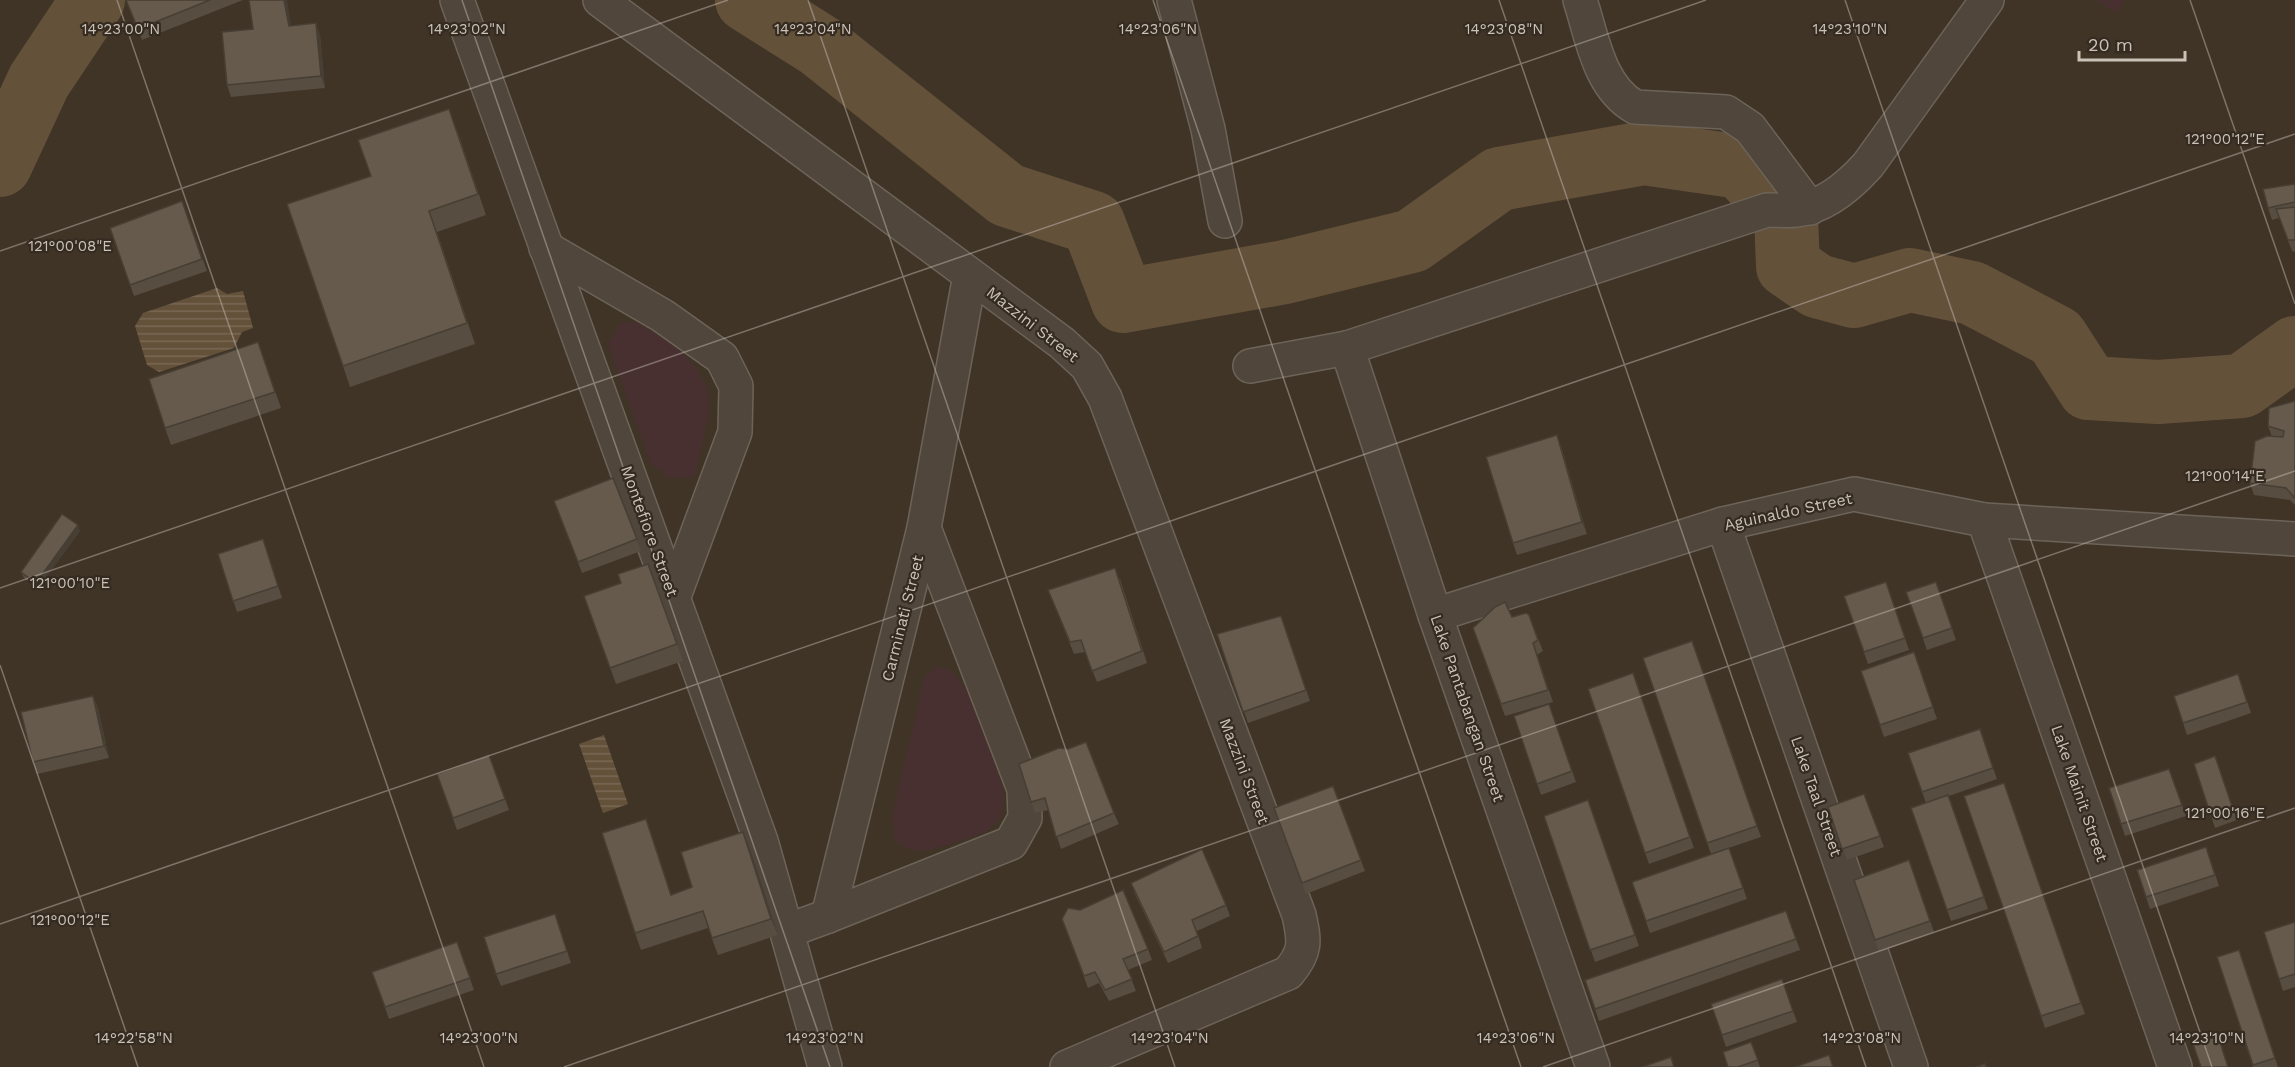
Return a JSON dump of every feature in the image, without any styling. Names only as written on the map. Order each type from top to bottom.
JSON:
[{"type":"street","name":"Montefiore Street","points":[[457,0],[761,840],[825,1067]]},
{"type":"street","name":"Mazzini Street","points":[[600,0],[1062,343],[1087,366],[1105,398],[1299,915],[1305,941],[1299,960],[1288,973],[1067,1067]]},
{"type":"street","points":[[1174,0],[1208,129],[1225,221]]},
{"type":"street","points":[[1580,0],[1598,57],[1614,91],[1624,101],[1635,107],[1726,112],[1750,128],[1791,209]]},
{"type":"street","points":[[1250,366],[1347,348],[1834,195],[1853,181],[1868,165],[1988,0]]},
{"type":"street","points":[[546,248],[663,316],[722,358],[736,386],[735,432],[674,596]]},
{"type":"street","name":"Carminati Street","points":[[828,916],[924,528],[970,276]]},
{"type":"street","name":"Lake Pantabangan Street","points":[[1347,348],[1436,615],[1593,1067]]},
{"type":"street","name":"Aguinaldo Street","points":[[1436,615],[1723,524],[1854,494],[1984,520],[2295,539]]},
{"type":"street","name":"Lake Mainit Street","points":[[1984,520],[2175,1067]]},
{"type":"street","name":"Lake Taal Street","points":[[1723,524],[1911,1067]]},
{"type":"street","points":[[787,931],[1011,843],[1025,818],[1024,789],[924,528]]},
{"type":"shaded area","points":[[2096,0],[2125,0],[2116,13]]},
{"type":"shaded area","points":[[217,288],[227,294],[243,291],[253,328],[242,332],[234,348],[159,372],[147,365],[135,326],[143,313]]},
{"type":"shaded area","points":[[635,321],[674,344],[695,367],[707,387],[709,413],[695,476],[670,479],[651,464],[608,345],[620,323]]},
{"type":"shaded area","points":[[938,666],[952,671],[969,694],[1005,793],[1000,819],[986,832],[931,850],[911,850],[895,842],[892,817],[925,675]]},
{"type":"shaded area","points":[[604,735],[628,804],[603,813],[579,744]]},
{"type":"building","points":[[126,0],[210,0],[138,29]]},
{"type":"building","points":[[249,0],[284,0],[289,26],[316,23],[321,76],[227,85],[222,32],[253,29]]},
{"type":"building","points":[[449,109],[478,194],[429,211],[467,323],[343,366],[287,204],[371,176],[358,140]]},
{"type":"building","points":[[2295,184],[2295,202],[2268,208],[2263,189]]},
{"type":"building","points":[[182,201],[202,259],[130,285],[110,228]]},
{"type":"building","points":[[2295,207],[2295,240],[2288,240],[2276,209]]},
{"type":"building","points":[[258,342],[275,392],[165,428],[149,379]]},
{"type":"building","points":[[2295,401],[2295,498],[2286,488],[2250,483],[2255,441],[2267,436],[2283,437],[2284,431],[2268,426],[2269,408]]},
{"type":"building","points":[[1557,435],[1582,522],[1513,543],[1486,457]]},
{"type":"building","points":[[613,478],[637,539],[578,562],[554,501]]},
{"type":"building","points":[[62,514],[78,525],[36,583],[21,572]]},
{"type":"building","points":[[263,539],[278,586],[233,601],[218,554]]},
{"type":"building","points":[[648,564],[677,644],[610,668],[584,596],[621,583],[618,574]]},
{"type":"building","points":[[1115,568],[1142,651],[1092,671],[1081,640],[1070,642],[1048,590]]},
{"type":"building","points":[[1886,582],[1905,638],[1864,652],[1844,596]]},
{"type":"building","points":[[1936,582],[1952,628],[1923,638],[1906,592]]},
{"type":"building","points":[[1505,602],[1512,617],[1526,613],[1529,615],[1538,640],[1533,643],[1548,690],[1501,704],[1473,628],[1495,607]]},
{"type":"building","points":[[1281,616],[1306,690],[1243,712],[1217,634]]},
{"type":"building","points":[[1692,641],[1757,826],[1707,843],[1643,658]]},
{"type":"building","points":[[1914,652],[1933,707],[1880,725],[1861,671]]},
{"type":"building","points":[[1633,673],[1690,837],[1645,853],[1588,689]]},
{"type":"building","points":[[2238,674],[2247,702],[2183,723],[2174,696]]},
{"type":"building","points":[[93,696],[104,746],[33,762],[21,712]]},
{"type":"building","points":[[1549,704],[1572,771],[1537,784],[1514,716]]},
{"type":"building","points":[[1980,729],[1993,768],[1922,792],[1908,753]]},
{"type":"building","points":[[1086,742],[1114,813],[1056,837],[1045,798],[1031,802],[1019,764],[1059,748],[1068,749]]},
{"type":"building","points":[[489,755],[505,799],[453,818],[437,774]]},
{"type":"building","points":[[2215,756],[2233,809],[2211,816],[2194,764]]},
{"type":"building","points":[[2169,769],[2182,805],[2121,824],[2109,788]]},
{"type":"building","points":[[2004,783],[2081,1003],[2041,1016],[1964,796]]},
{"type":"building","points":[[1333,786],[1361,860],[1302,883],[1274,808]]},
{"type":"building","points":[[1864,794],[1880,836],[1842,849],[1828,807]]},
{"type":"building","points":[[1948,795],[1984,897],[1947,910],[1911,808]]},
{"type":"building","points":[[1588,800],[1635,935],[1590,950],[1544,816]]},
{"type":"building","points":[[646,819],[671,895],[692,887],[681,852],[743,832],[771,919],[712,938],[703,911],[635,933],[602,833]]},
{"type":"building","points":[[2206,847],[2215,875],[2146,897],[2137,870]]},
{"type":"building","points":[[1729,848],[1743,888],[1646,921],[1632,882]]},
{"type":"building","points":[[1202,849],[1226,905],[1192,920],[1198,936],[1164,952],[1131,883]]},
{"type":"building","points":[[1909,860],[1930,921],[1875,940],[1854,880]]},
{"type":"building","points":[[1123,890],[1148,949],[1123,959],[1132,979],[1105,990],[1095,972],[1084,976],[1062,919],[1068,908],[1080,910]]},
{"type":"building","points":[[1786,911],[1796,939],[1595,1009],[1585,980]]},
{"type":"building","points":[[555,914],[567,951],[496,974],[484,937]]},
{"type":"building","points":[[2295,922],[2295,974],[2279,979],[2264,932]]},
{"type":"building","points":[[457,942],[470,978],[385,1007],[372,972]]},
{"type":"building","points":[[2239,950],[2275,1058],[2253,1065],[2217,957]]},
{"type":"building","points":[[1782,979],[1793,1011],[1722,1035],[1711,1004]]},
{"type":"building","points":[[2218,1036],[2228,1067],[2201,1067],[2193,1044]]},
{"type":"building","points":[[1751,1042],[1758,1060],[1738,1067],[1728,1067],[1723,1052]]},
{"type":"building","points":[[1829,1055],[1833,1067],[1795,1067]]},
{"type":"building","points":[[1671,1057],[1674,1067],[1642,1067]]},
{"type":"waterway","points":[[0,165],[39,81],[93,0]]},
{"type":"waterway","points":[[747,0],[820,46],[1007,195],[1093,223],[1123,301],[1285,272],[1412,241],[1499,179],[1644,153],[1741,167],[1786,216],[1788,266],[1817,286],[1854,296],[1910,280],[1972,293],[2056,337],[2089,388],[2158,392],[2242,386],[2295,348]]}]
